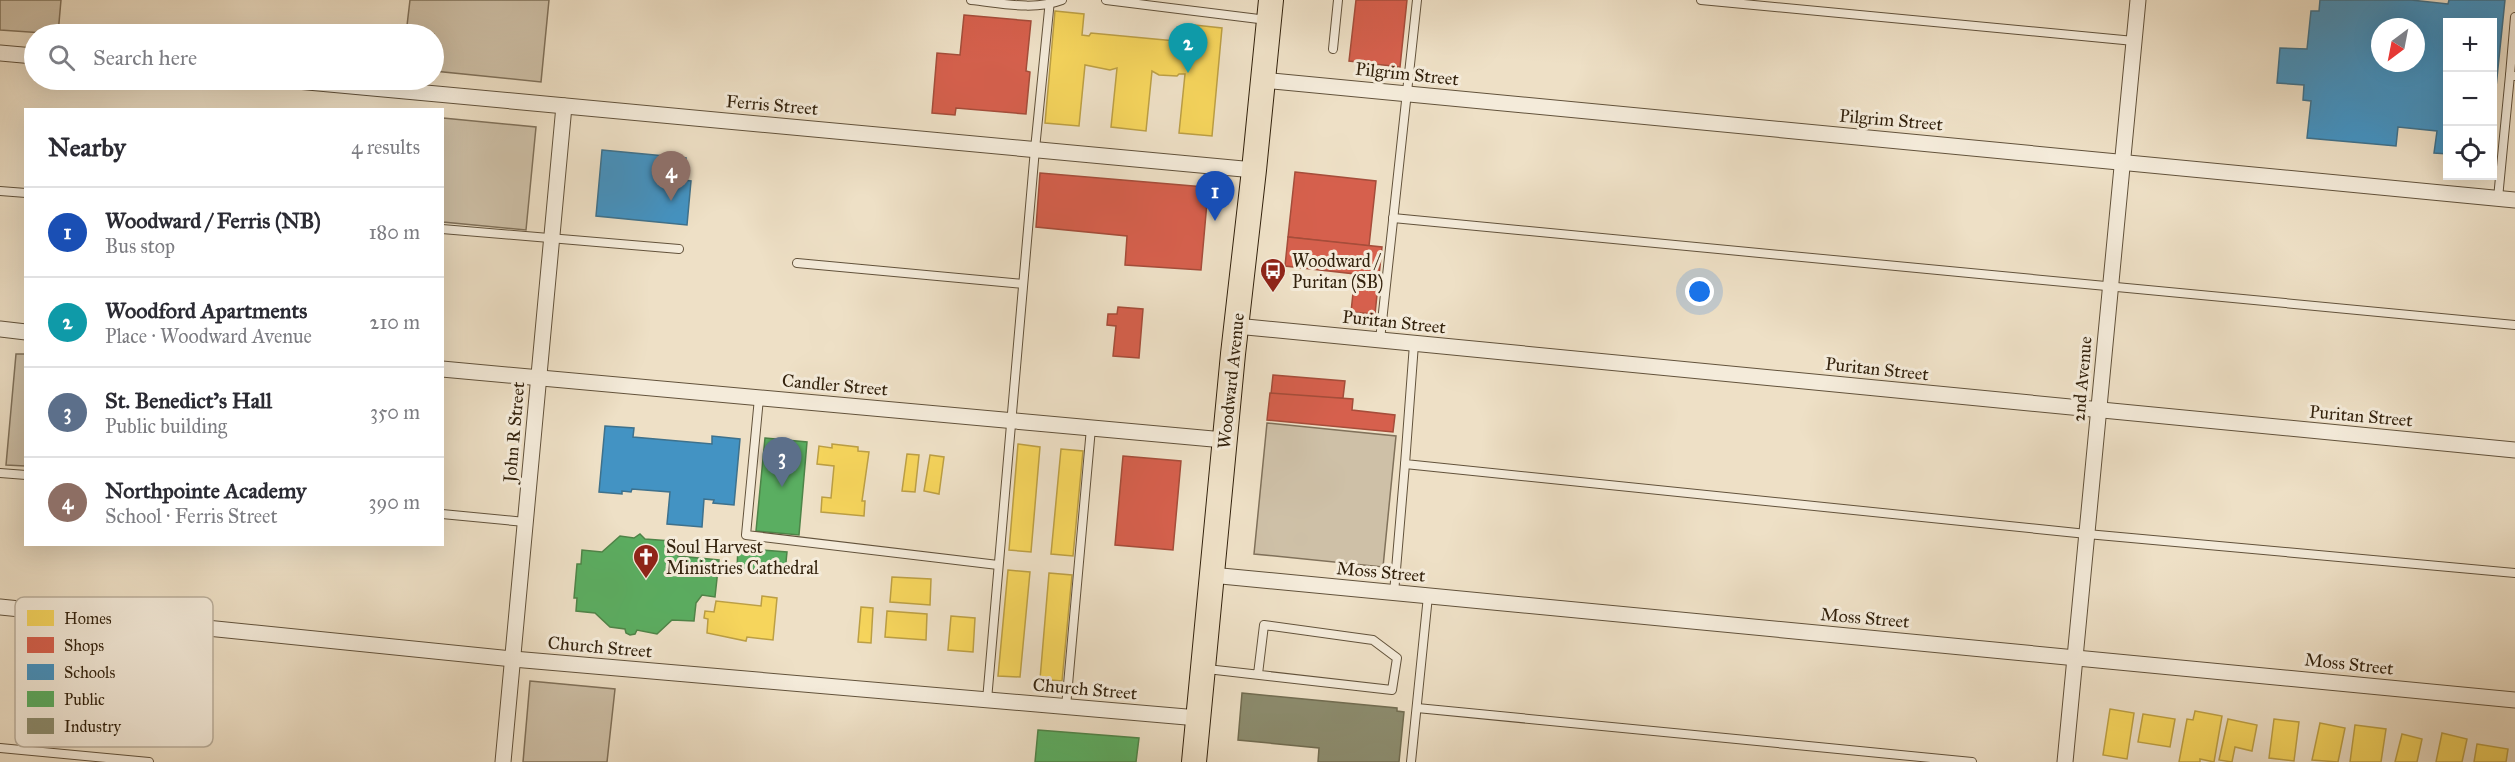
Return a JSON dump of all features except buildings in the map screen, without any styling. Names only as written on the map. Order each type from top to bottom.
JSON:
[{"type":"main road","name":"Woodward Avenue","points":[[1194,762],[1224,440],[1270,10]]},
{"type":"street","name":"2nd Avenue","points":[[2065,762],[2138,0]]},
{"type":"street","points":[[0,53],[24,55]]},
{"type":"street","name":"Pilgrim Street","points":[[1263,80],[2515,200]]},
{"type":"street","name":"Ferris Street","points":[[393,90],[1254,170]]},
{"type":"street","name":"John R Street","points":[[503,762],[564,106]]},
{"type":"street","name":"Puritan Street","points":[[1236,326],[2515,450]]},
{"type":"street","points":[[0,329],[24,332]]},
{"type":"street","name":"Candler Street","points":[[444,369],[1224,440]]},
{"type":"street","name":"Moss Street","points":[[1211,575],[2515,700]]},
{"type":"street","name":"Church Street","points":[[0,607],[15,609]]},
{"type":"street","name":"Church Street","points":[[213,629],[513,659],[1198,718]]},
{"type":"lane","points":[[971,0],[1032,6],[1062,0]]},
{"type":"lane","points":[[1106,0],[1270,10]]},
{"type":"lane","points":[[1333,49],[1338,0]]},
{"type":"lane","points":[[1380,340],[1417,0]]},
{"type":"lane","points":[[1701,0],[2134,41]]},
{"type":"lane","points":[[987,700],[1050,2]]},
{"type":"lane","points":[[2498,198],[2512,76],[2515,17]]},
{"type":"lane","points":[[0,191],[24,193]]},
{"type":"lane","points":[[1393,218],[2515,325]]},
{"type":"lane","points":[[444,229],[679,249]]},
{"type":"lane","points":[[797,263],[1023,284]]},
{"type":"lane","points":[[1394,593],[1414,344]]},
{"type":"lane","points":[[759,398],[746,535],[998,565]]},
{"type":"lane","points":[[1066,707],[1091,428]]},
{"type":"lane","points":[[1405,464],[2086,534],[2515,573]]},
{"type":"lane","points":[[0,473],[24,475]]},
{"type":"lane","points":[[444,514],[525,522]]},
{"type":"lane","points":[[1411,762],[1428,596]]},
{"type":"lane","points":[[1203,669],[1392,690],[1397,658],[1373,639],[1264,625],[1258,674]]},
{"type":"lane","points":[[1417,708],[1972,762]]},
{"type":"lane","points":[[0,748],[149,762]]},
{"type":"shaded area","points":[[0,0],[61,0],[59,24],[24,24],[24,32],[0,30]]},
{"type":"shaded area","points":[[410,0],[549,0],[541,82],[444,72],[444,24],[407,24]]},
{"type":"shaded area","points":[[444,118],[536,127],[526,230],[444,222]]},
{"type":"shaded area","points":[[16,354],[24,354],[24,466],[6,465]]},
{"type":"shaded area","points":[[1267,423],[1396,436],[1383,567],[1254,554]]},
{"type":"shaded area","points":[[530,681],[615,689],[607,762],[523,762]]},
{"type":"place","name":"Woodford Apartments","points":[[1188,73]]},
{"type":"place","name":"Northpointe Academy","points":[[671,201]]},
{"type":"place","name":"Woodward / Ferris (NB)","points":[[1215,221]]},
{"type":"place","name":"Woodward / Puritan (SB)","points":[[1273,294]]},
{"type":"place","name":"St. Benedict's Hall","points":[[782,487]]},
{"type":"place","name":"Soul Harvest Ministries Cathedral","points":[[646,580]]}]
